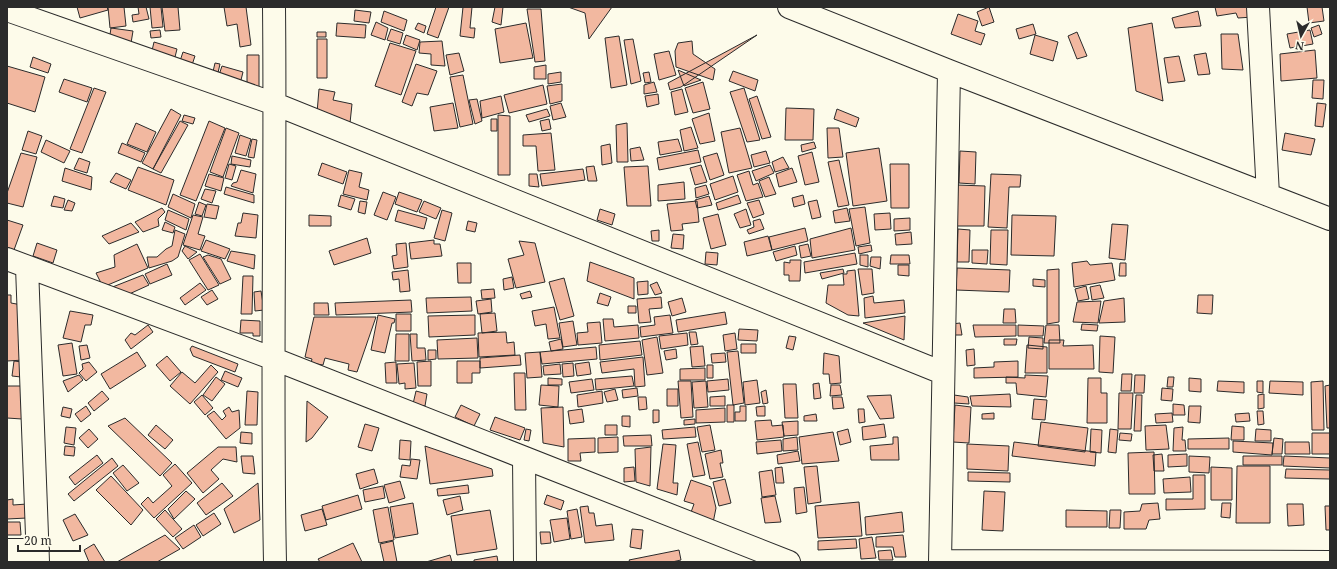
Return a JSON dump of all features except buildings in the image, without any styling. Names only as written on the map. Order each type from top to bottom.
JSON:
[{"type":"street","points":[[274,7],[275,562]]},
{"type":"street","points":[[789,7],[949,71],[1330,219]]},
{"type":"street","points":[[1258,7],[1268,195]]},
{"type":"street","points":[[7,10],[275,104],[943,373]]},
{"type":"street","points":[[949,71],[940,561],[1330,562]]},
{"type":"street","points":[[7,259],[274,359],[789,562]]},
{"type":"street","points":[[7,550],[38,556],[27,267]]},
{"type":"street","points":[[524,458],[525,562]]}]
